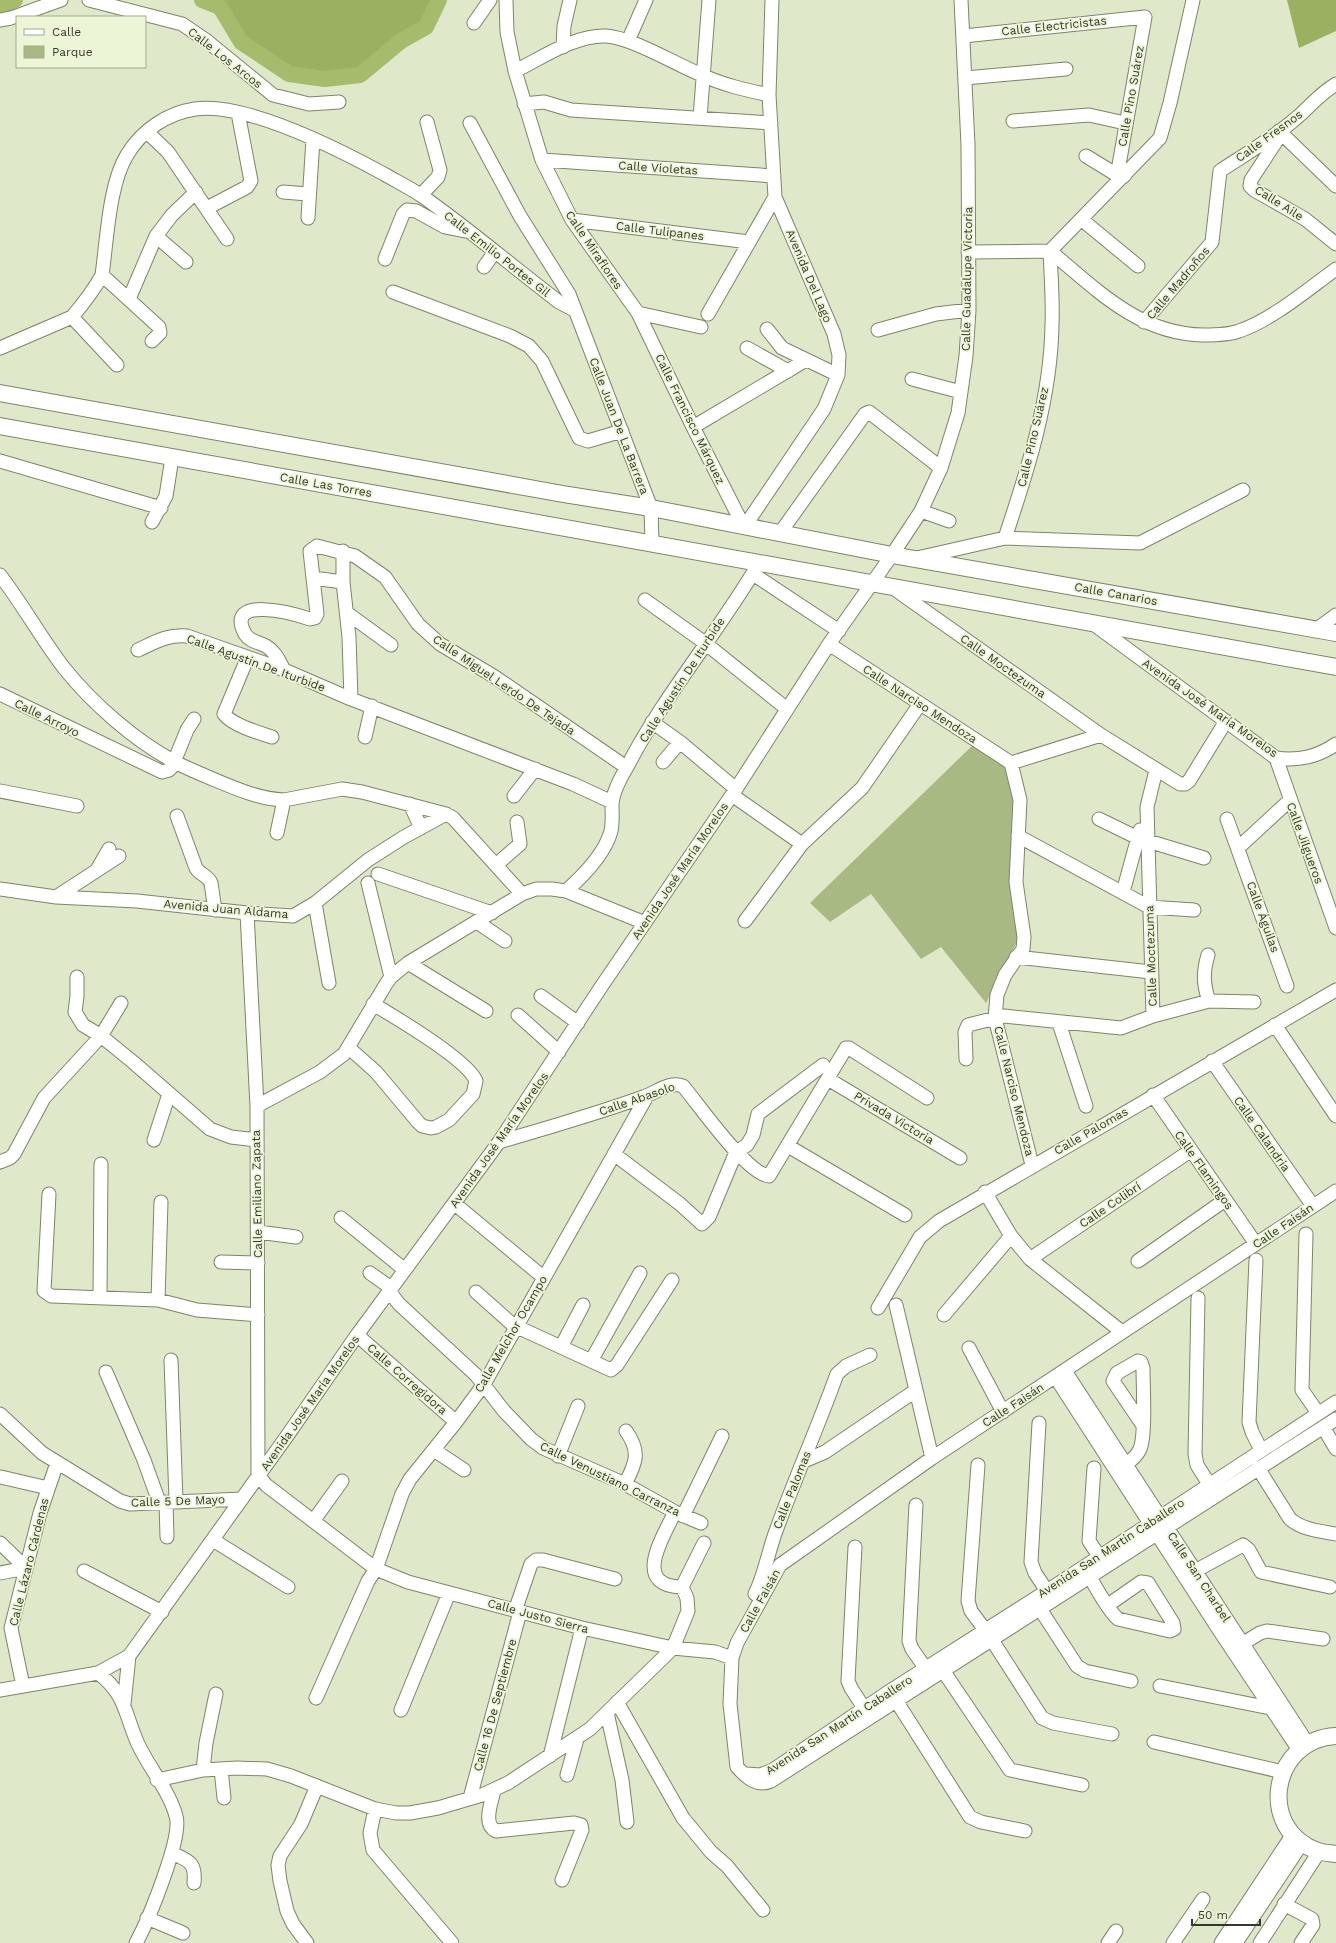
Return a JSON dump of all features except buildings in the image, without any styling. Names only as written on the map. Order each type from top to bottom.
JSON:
[{"type":"main road","points":[[0,393],[563,494],[651,508]]},
{"type":"main road","name":"Calle Las Torres","points":[[0,426],[652,543]]},
{"type":"main road","name":"Calle Juan De La Barrera","points":[[651,508],[892,555]]},
{"type":"main road","points":[[652,543],[756,568],[890,586],[1336,667]]},
{"type":"main road","name":"Calle Canarios","points":[[892,555],[1317,629]]},
{"type":"main road","points":[[1317,629],[1336,632]]},
{"type":"main road","points":[[1336,1736],[1326,1737],[1303,1747],[1290,1760],[1283,1772],[1278,1794],[1281,1817],[1306,1844],[1336,1854]]},
{"type":"main road","points":[[1234,1943],[1306,1844]]},
{"type":"main road","points":[[1247,1943],[1306,1844]]},
{"type":"street","points":[[17,16],[61,0]]},
{"type":"street","name":"Calle Los Arcos","points":[[89,0],[182,24],[207,41],[273,95],[309,104],[339,102]]},
{"type":"street","points":[[474,22],[490,0]]},
{"type":"street","name":"Calle Miraflores","points":[[506,0],[508,32],[515,71],[542,160],[572,220],[638,313]]},
{"type":"street","points":[[563,47],[564,26],[570,0]]},
{"type":"street","points":[[628,42],[646,0]]},
{"type":"street","points":[[700,118],[709,0]]},
{"type":"street","name":"Avenida Del Lago","points":[[744,526],[824,409],[838,375],[839,355],[834,334],[775,197],[769,95],[772,0]]},
{"type":"street","name":"Calle Guadalupe Victoria","points":[[872,583],[921,511],[941,468],[958,413],[966,356],[969,310],[964,36],[961,0]]},
{"type":"street","name":"Calle Pino Suárez","points":[[1005,538],[1029,469],[1044,398],[1052,325],[1050,251],[1160,138],[1170,103],[1193,0]]},
{"type":"street","points":[[0,20],[16,16]]},
{"type":"street","name":"Calle Electricistas","points":[[964,36],[1145,17]]},
{"type":"street","name":"Calle Pino Suárez","points":[[1124,176],[1119,165],[1125,123],[1145,17]]},
{"type":"street","points":[[515,71],[563,47],[583,40],[606,36],[628,42],[704,76],[735,87],[769,95]]},
{"type":"street","points":[[965,78],[1066,69]]},
{"type":"street","name":"Calle Fresnos","points":[[1220,172],[1280,132],[1301,114],[1322,92],[1336,84]]},
{"type":"street","points":[[524,104],[544,102],[571,110],[771,123]]},
{"type":"street","name":"Calle Emilio Portes Gil","points":[[102,275],[115,185],[126,155],[147,132],[159,122],[185,111],[208,108],[238,113],[276,123],[355,158],[421,195],[559,302],[574,310]]},
{"type":"street","points":[[207,208],[249,185],[251,175],[238,113]]},
{"type":"street","points":[[1013,121],[1090,115],[1125,123]]},
{"type":"street","points":[[421,195],[438,177],[440,170],[427,122]]},
{"type":"street","name":"Calle Juan De La Barrera","points":[[470,123],[520,216],[569,294],[651,508]]},
{"type":"street","points":[[147,132],[168,152],[227,239]]},
{"type":"street","points":[[1280,132],[1335,182]]},
{"type":"street","name":"Calle Aile","points":[[1280,132],[1251,180],[1250,186],[1254,190],[1305,220],[1336,244]]},
{"type":"street","points":[[308,218],[308,194],[313,140]]},
{"type":"street","points":[[1086,156],[1100,163],[1117,175],[1124,176]]},
{"type":"street","name":"Calle Violetas","points":[[542,160],[774,176]]},
{"type":"street","name":"Calle Madroños","points":[[1144,322],[1212,242],[1220,172]]},
{"type":"street","points":[[129,299],[156,236],[172,215],[196,192]]},
{"type":"street","points":[[283,192],[308,194]]},
{"type":"street","points":[[708,314],[775,197]]},
{"type":"street","points":[[385,259],[403,214],[407,210],[416,211],[445,227],[468,232]]},
{"type":"street","points":[[1081,219],[1138,266]]},
{"type":"street","name":"Calle Tulipanes","points":[[572,220],[749,242]]},
{"type":"street","points":[[156,236],[186,262]]},
{"type":"street","points":[[968,252],[1050,251],[1109,300],[1144,322],[1167,330],[1191,335],[1215,335],[1238,332],[1262,321],[1336,269]]},
{"type":"street","points":[[484,267],[494,253]]},
{"type":"street","points":[[0,348],[72,317],[96,286],[102,275],[159,327],[160,333],[152,341]]},
{"type":"street","points":[[393,292],[510,336],[529,346],[542,361],[579,438],[588,441],[622,431]]},
{"type":"street","points":[[878,330],[936,314],[969,310]]},
{"type":"street","points":[[638,313],[701,328]]},
{"type":"street","name":"Calle Francisco Márquez","points":[[638,313],[692,427],[744,526]]},
{"type":"street","points":[[72,317],[117,365]]},
{"type":"street","points":[[767,329],[782,348],[838,375]]},
{"type":"street","points":[[746,348],[788,371]]},
{"type":"street","points":[[692,427],[806,360]]},
{"type":"street","points":[[912,379],[961,392]]},
{"type":"street","points":[[780,533],[865,414],[869,412],[941,468]]},
{"type":"street","points":[[152,522],[161,508],[166,496],[172,458]]},
{"type":"street","points":[[0,461],[161,508]]},
{"type":"street","points":[[913,559],[1005,538],[1140,543],[1244,490]]},
{"type":"street","points":[[651,508],[652,543]]},
{"type":"street","points":[[921,511],[949,521]]},
{"type":"street","name":"Calle Miguel Lerdo De Tejada","points":[[313,578],[310,551],[313,547],[317,546],[343,551],[355,556],[385,577],[418,624],[440,644],[495,677],[626,767]]},
{"type":"street","points":[[343,551],[343,582],[349,637],[351,699]]},
{"type":"street","points":[[756,568],[839,631]]},
{"type":"street","name":"Calle Agustín De Iturbide","points":[[566,892],[590,865],[605,845],[612,823],[612,802],[626,767],[652,722],[756,568]]},
{"type":"street","points":[[0,575],[55,655],[78,683],[104,709],[171,766],[271,799],[284,800],[342,789],[362,792],[446,814],[453,818],[522,894]]},
{"type":"street","points":[[284,670],[277,656],[266,646],[250,640],[245,634],[242,622],[244,616],[250,611],[271,609],[310,619],[315,618],[317,614],[313,578],[343,582]]},
{"type":"street","name":"Avenida José María Morelos","points":[[0,1690],[98,1673],[128,1656],[162,1612],[390,1290],[455,1204],[499,1142],[734,792],[787,709],[872,583]]},
{"type":"street","name":"Calle Moctezuma","points":[[890,586],[1101,735],[1180,784],[1185,784],[1189,781],[1226,721]]},
{"type":"street","points":[[645,600],[705,643],[787,709]]},
{"type":"street","points":[[347,613],[391,645]]},
{"type":"street","points":[[1317,629],[1336,615]]},
{"type":"street","name":"Avenida José María Morelos","points":[[1092,623],[1276,758],[1290,760],[1305,759],[1335,748]]},
{"type":"street","name":"Calle Agustín De Iturbide","points":[[138,650],[165,638],[179,635],[194,638],[247,659],[284,670],[351,699],[573,784],[612,802]]},
{"type":"street","name":"Calle Narciso Mendoza","points":[[830,644],[1012,763],[1020,800],[1016,882],[1024,937],[1023,949],[1016,957],[1005,975],[997,995],[995,1018],[1032,1165]]},
{"type":"street","points":[[247,659],[224,714],[237,723],[272,737]]},
{"type":"street","name":"Calle Arroyo","points":[[0,694],[157,771],[171,766]]},
{"type":"street","points":[[745,921],[802,844],[862,788],[920,704]]},
{"type":"street","points":[[365,737],[372,706]]},
{"type":"street","points":[[171,766],[187,730],[194,719]]},
{"type":"street","points":[[652,722],[680,742],[734,792],[802,844]]},
{"type":"street","points":[[1012,763],[1101,735]]},
{"type":"street","points":[[663,762],[680,742]]},
{"type":"street","name":"Calle Jilgueros","points":[[1276,758],[1336,928]]},
{"type":"street","points":[[514,796],[535,769]]},
{"type":"street","name":"Calle Moctezuma","points":[[966,1059],[966,1028],[972,1023],[1004,1016],[1059,1023],[1121,1028],[1153,1016],[1149,907],[1143,839],[1147,807],[1156,770]]},
{"type":"street","points":[[0,791],[77,806]]},
{"type":"street","points":[[277,833],[284,800]]},
{"type":"street","points":[[1238,848],[1290,800]]},
{"type":"street","points":[[410,804],[421,828]]},
{"type":"street","name":"Avenida Juan Aldama","points":[[0,888],[56,897],[137,901],[215,910],[293,916],[315,903],[368,860],[404,837],[446,814]]},
{"type":"street","points":[[177,816],[196,868],[200,874],[210,879],[215,910]]},
{"type":"street","points":[[1099,819],[1143,839],[1204,858]]},
{"type":"street","name":"Calle Águilas","points":[[1227,819],[1288,986]]},
{"type":"street","points":[[496,865],[520,844],[517,822]]},
{"type":"street","points":[[1018,836],[1149,907],[1194,910]]},
{"type":"street","points":[[1123,892],[1143,839]]},
{"type":"street","points":[[56,897],[97,870],[114,852]]},
{"type":"street","points":[[378,874],[492,912]]},
{"type":"street","points":[[368,883],[391,977]]},
{"type":"street","points":[[257,1106],[326,1068],[339,1059],[348,1048],[373,1004],[391,977],[408,963],[522,894],[544,888],[566,892],[645,923]]},
{"type":"street","points":[[315,903],[329,983]]},
{"type":"street","name":"Calle Emiliano Zapata","points":[[247,913],[257,1106],[258,1475]]},
{"type":"street","points":[[477,922],[505,941]]},
{"type":"street","points":[[1208,955],[1203,970],[1204,986],[1209,1000]]},
{"type":"street","points":[[1016,957],[1151,972]]},
{"type":"street","points":[[408,963],[486,1011]]},
{"type":"street","points":[[76,976],[76,1016],[83,1024],[101,1036],[210,1129],[231,1137],[257,1140]]},
{"type":"street","name":"Calle Palomas","points":[[878,1308],[920,1237],[939,1221],[985,1192],[1153,1095],[1336,992]]},
{"type":"street","points":[[541,996],[578,1023]]},
{"type":"street","points":[[1153,1016],[1209,1000],[1254,1002]]},
{"type":"street","points":[[0,1162],[10,1158],[14,1154],[44,1098],[101,1036],[121,1004]]},
{"type":"street","points":[[348,1048],[376,1072],[418,1122],[426,1127],[436,1127],[449,1120],[473,1094],[476,1081],[470,1070],[421,1034],[373,1004]]},
{"type":"street","points":[[518,1015],[559,1052]]},
{"type":"street","points":[[1059,1023],[1086,1106]]},
{"type":"street","points":[[1275,1025],[1336,1116]]},
{"type":"street","points":[[905,1215],[788,1146],[846,1048],[849,1048],[927,1098]]},
{"type":"street","name":"Calle Calandria","points":[[1212,1062],[1313,1206]]},
{"type":"street","points":[[614,1154],[680,1204],[702,1224],[709,1217],[736,1152],[747,1145],[753,1135],[758,1114],[823,1064]]},
{"type":"street","name":"Privada Victoria","points":[[828,1079],[960,1158]]},
{"type":"street","name":"Calle Abasolo","points":[[499,1142],[647,1096],[675,1084],[683,1086],[736,1152],[761,1175],[769,1176],[788,1146]]},
{"type":"street","points":[[154,1140],[169,1094]]},
{"type":"street","name":"Calle Flamingos","points":[[1153,1095],[1190,1151],[1256,1244]]},
{"type":"street","name":"Calle Melchor Ocampo","points":[[316,1698],[368,1581],[376,1569],[402,1494],[410,1479],[456,1422],[484,1384],[518,1327],[543,1277],[647,1096]]},
{"type":"street","name":"Calle Colibrí","points":[[1030,1259],[1190,1151]]},
{"type":"street","points":[[100,1298],[101,1164]]},
{"type":"street","name":"Calle Faisán","points":[[732,1658],[737,1643],[780,1565],[932,1458],[1336,1190]]},
{"type":"street","points":[[985,1192],[1011,1236],[1030,1259],[1122,1332]]},
{"type":"street","points":[[49,1194],[44,1291],[51,1296],[158,1300],[197,1310],[258,1316]]},
{"type":"street","points":[[1138,1261],[1225,1200]]},
{"type":"street","points":[[158,1300],[161,1202]]},
{"type":"street","points":[[455,1204],[543,1277]]},
{"type":"street","points":[[341,1218],[405,1270]]},
{"type":"street","points":[[258,1232],[296,1237]]},
{"type":"street","points":[[1306,1234],[1302,1390],[1318,1413]]},
{"type":"street","points":[[944,1314],[1011,1236]]},
{"type":"street","points":[[1256,1260],[1249,1422],[1261,1450]]},
{"type":"street","points":[[221,1262],[258,1263]]},
{"type":"street","name":"Calle Venustiano Carranza","points":[[370,1273],[390,1290],[399,1304],[484,1384],[504,1411],[531,1439],[558,1456],[625,1484],[679,1514],[701,1523]]},
{"type":"street","points":[[591,1361],[640,1273]]},
{"type":"street","points":[[476,1292],[507,1321],[611,1370],[617,1365],[672,1280]]},
{"type":"street","points":[[1198,1298],[1195,1454],[1198,1465],[1208,1484]]},
{"type":"street","points":[[561,1346],[583,1305]]},
{"type":"street","points":[[896,1305],[915,1391],[932,1458]]},
{"type":"street","name":"Calle Corregidora","points":[[358,1335],[456,1422]]},
{"type":"street","points":[[969,1348],[1003,1412]]},
{"type":"street","name":"Calle Palomas","points":[[737,1643],[746,1613],[762,1581],[769,1549],[837,1374],[846,1366],[870,1355]]},
{"type":"street","points":[[167,1537],[170,1360]]},
{"type":"street","points":[[106,1372],[144,1460],[167,1502]]},
{"type":"street","name":"Calle San Charbel","points":[[1060,1374],[1126,1464],[1158,1525],[1195,1571],[1242,1644],[1303,1747]]},
{"type":"street","name":"Calle San Charbel","points":[[1060,1374],[1158,1525],[1270,1708],[1303,1747]]},
{"type":"street","points":[[804,1462],[824,1452],[915,1391]]},
{"type":"street","name":"Avenida San Martín Caballero","points":[[746,1774],[760,1775],[773,1770],[864,1708],[926,1669],[1040,1609],[1089,1576],[1158,1525],[1208,1484],[1336,1402]]},
{"type":"street","points":[[558,1456],[578,1406]]},
{"type":"street","name":"Calle 5 De Mayo","points":[[1,1416],[42,1452],[57,1463],[120,1502],[130,1504],[242,1499]]},
{"type":"street","name":"Avenida San Martín Caballero","points":[[746,1774],[756,1783],[765,1784],[771,1781],[944,1672],[989,1635],[1047,1591],[1099,1556],[1158,1525],[1258,1468],[1336,1419]]},
{"type":"street","points":[[1039,1423],[1032,1562],[1034,1573],[1047,1591]]},
{"type":"street","points":[[1126,1464],[1138,1454],[1141,1447],[1142,1424]]},
{"type":"street","points":[[1323,1428],[1336,1449]]},
{"type":"street","points":[[625,1484],[634,1467],[636,1454],[632,1440],[626,1431]]},
{"type":"street","points":[[682,1587],[672,1587],[658,1580],[653,1567],[654,1559],[659,1545],[679,1514],[722,1436]]},
{"type":"street","points":[[434,1450],[464,1470]]},
{"type":"street","name":"Calle Lázaro Cárdenas","points":[[23,1686],[11,1628],[48,1488],[57,1463]]},
{"type":"street","points":[[978,1465],[968,1601],[971,1611],[989,1635],[1042,1718],[1053,1723],[1112,1734]]},
{"type":"street","points":[[1094,1468],[1090,1541],[1099,1556]]},
{"type":"street","points":[[1258,1468],[1290,1519],[1295,1524],[1302,1528],[1336,1534]]},
{"type":"street","name":"Calle Justo Sierra","points":[[258,1475],[266,1485],[314,1520],[376,1569],[408,1582],[582,1628],[673,1648],[715,1652],[732,1658]]},
{"type":"street","points":[[1,1477],[48,1488]]},
{"type":"street","points":[[314,1520],[342,1481]]},
{"type":"street","points":[[916,1505],[909,1641],[912,1649],[926,1669]]},
{"type":"street","points":[[213,1540],[288,1587]]},
{"type":"street","points":[[0,1543],[26,1568]]},
{"type":"street","points":[[682,1587],[704,1543]]},
{"type":"street","points":[[1195,1571],[1243,1545],[1249,1550],[1261,1572],[1330,1587]]},
{"type":"street","points":[[855,1547],[848,1681],[850,1688],[864,1708]]},
{"type":"street","name":"Calle 16 De Septiembre","points":[[470,1798],[531,1564],[536,1560],[543,1560],[615,1579]]},
{"type":"street","points":[[0,1573],[26,1568]]},
{"type":"street","points":[[84,1571],[162,1612]]},
{"type":"street","points":[[1089,1576],[1115,1617],[1120,1620],[1170,1631],[1174,1628],[1173,1623],[1148,1583],[1141,1582],[1108,1605]]},
{"type":"street","points":[[157,1780],[203,1770],[253,1768],[279,1772],[375,1809],[410,1813],[438,1808],[494,1790],[577,1739],[607,1713],[673,1648],[688,1611],[688,1598],[682,1587]]},
{"type":"street","points":[[401,1710],[440,1620],[449,1593]]},
{"type":"street","points":[[1040,1609],[1077,1666],[1085,1671],[1131,1681]]},
{"type":"street","points":[[550,1756],[582,1628]]},
{"type":"street","points":[[1242,1644],[1266,1631],[1323,1639]]},
{"type":"street","points":[[124,1704],[128,1656]]},
{"type":"street","points":[[732,1658],[730,1704],[733,1743],[737,1767],[746,1774]]},
{"type":"street","points":[[944,1672],[1010,1770],[1082,1785]]},
{"type":"street","points":[[98,1673],[108,1681],[124,1704],[134,1735],[145,1759],[172,1805],[177,1820],[177,1835],[172,1854],[136,1943]]},
{"type":"street","points":[[1160,1686],[1270,1708]]},
{"type":"street","points":[[203,1770],[206,1743],[216,1694]]},
{"type":"street","points":[[617,1702],[683,1818],[698,1838],[727,1866],[763,1910]]},
{"type":"street","points":[[897,1702],[970,1817],[981,1822],[1025,1831]]},
{"type":"street","points":[[607,1713],[621,1774],[627,1822]]},
{"type":"street","points":[[567,1775],[577,1739]]},
{"type":"street","points":[[1154,1742],[1283,1772]]},
{"type":"street","points":[[221,1769],[224,1798]]},
{"type":"street","points":[[307,1943],[293,1924],[287,1911],[278,1865],[280,1856],[301,1824],[317,1786]]},
{"type":"street","points":[[494,1790],[488,1820],[490,1825],[496,1831],[574,1823],[581,1825],[582,1830],[562,1880]]},
{"type":"street","points":[[375,1809],[370,1833],[373,1850],[452,1943]]},
{"type":"street","points":[[1260,1943],[1284,1904],[1306,1844]]},
{"type":"street","points":[[1221,1943],[1306,1844]]},
{"type":"street","points":[[172,1854],[188,1860],[192,1865],[195,1873],[194,1883]]},
{"type":"street","points":[[1173,1943],[1203,1899]]},
{"type":"street","points":[[1284,1904],[1312,1919],[1313,1921],[1313,1925],[1301,1943]]},
{"type":"street","points":[[147,1918],[183,1933]]},
{"type":"street","points":[[1108,1943],[1116,1931]]},
{"type":"green space","points":[[202,0],[439,0],[426,27],[401,41],[360,75],[325,79],[289,74],[241,42],[220,7]]},
{"type":"green space","points":[[1287,0],[1336,0],[1336,31],[1299,48]]},
{"type":"green space","points":[[974,744],[1007,767],[1015,794],[1011,878],[1018,940],[986,1003],[941,947],[921,959],[871,894],[830,922],[810,903]]},
{"type":"waterway","points":[[0,7],[15,0]]},
{"type":"waterway","points":[[202,0],[220,7],[241,42],[289,74],[325,79],[360,75],[401,41],[426,27],[439,0]]}]
